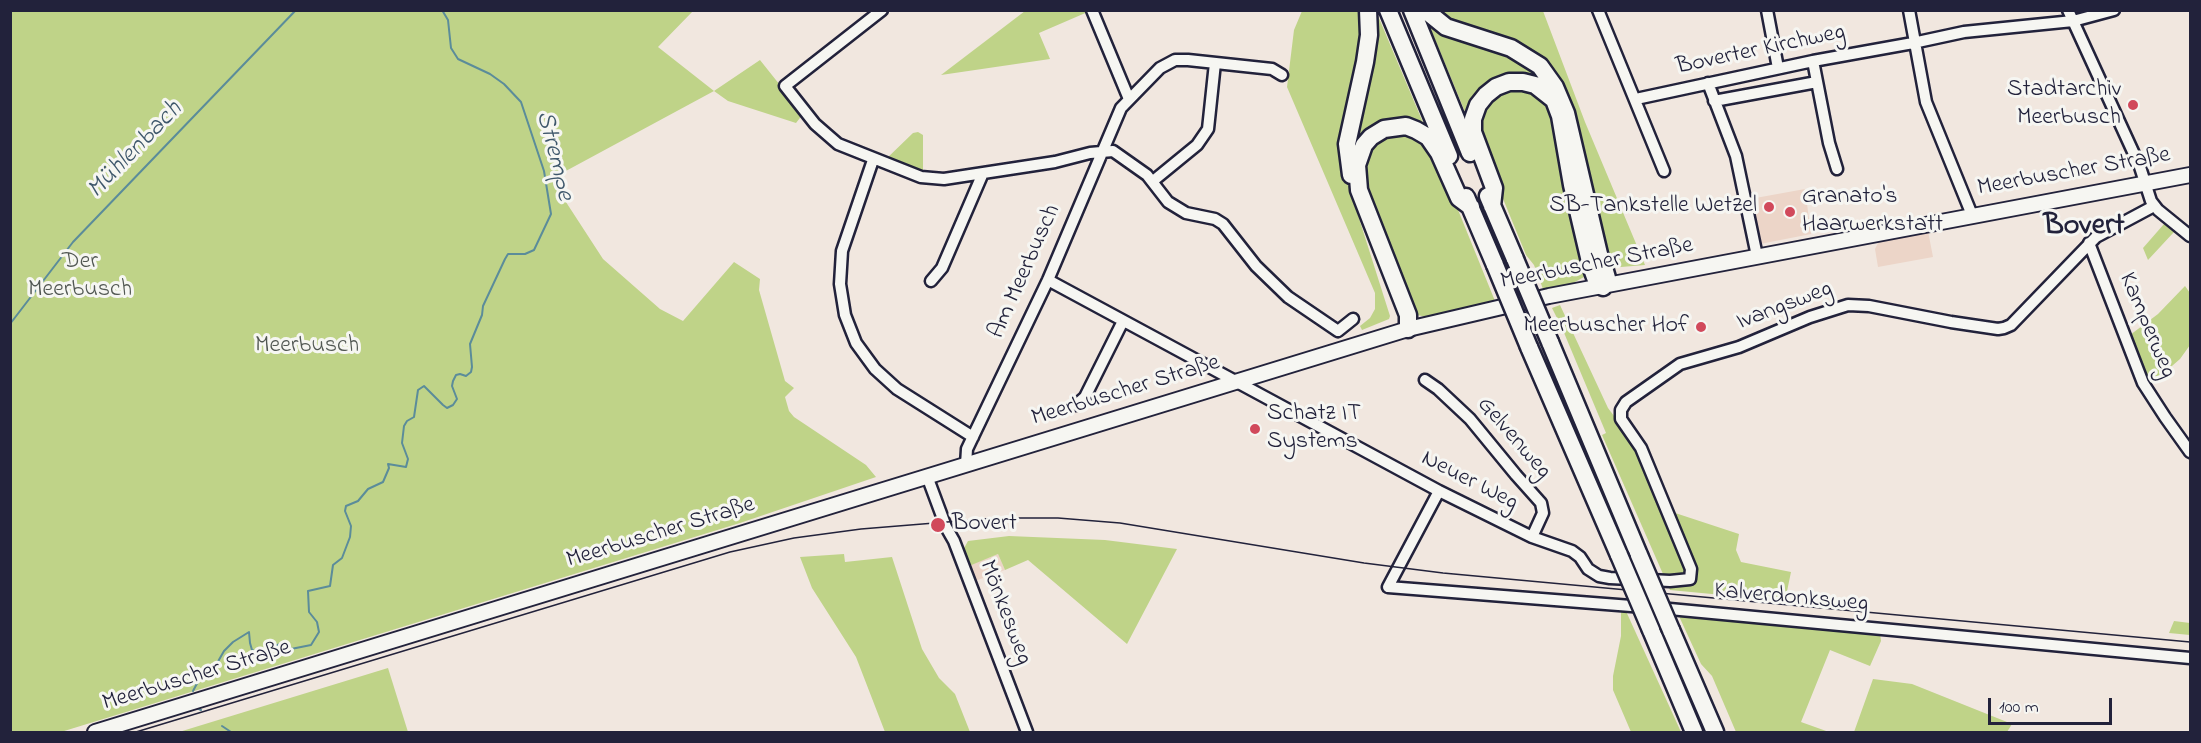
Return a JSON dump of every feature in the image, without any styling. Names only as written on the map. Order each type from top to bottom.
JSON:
[{"type":"highway","points":[[1368,10],[1369,35],[1349,128],[1348,160],[1356,195],[1398,318],[1408,329]]},
{"type":"highway","points":[[1388,10],[1694,732]]},
{"type":"highway","points":[[1412,10],[1492,206],[1714,732]]},
{"type":"highway","points":[[1425,10],[1446,27],[1511,48],[1540,66],[1555,87],[1566,113],[1599,254],[1607,278],[1603,286],[1596,280],[1591,266],[1572,185],[1560,116],[1554,100],[1535,85],[1509,82],[1496,87],[1478,105],[1473,119],[1473,132],[1494,188],[1492,206]]},
{"type":"highway","points":[[1408,329],[1408,315],[1359,190],[1357,165],[1364,146],[1371,137],[1384,129],[1406,126],[1416,130],[1428,137],[1439,153],[1459,198],[1471,207]]},
{"type":"main road","name":"Meerbuscher Straße","points":[[94,732],[1408,329],[1495,307],[2190,175]]},
{"type":"street","points":[[882,10],[785,86],[815,124],[838,144],[873,160],[921,177],[944,179],[1113,151],[1147,175],[1168,202],[1179,209],[1215,219],[1223,224],[1256,266],[1288,297],[1338,331],[1353,319]]},
{"type":"street","points":[[1092,10],[1129,99]]},
{"type":"street","points":[[1598,10],[1664,171]]},
{"type":"street","points":[[1767,10],[1778,68]]},
{"type":"street","points":[[1909,10],[1926,102],[1972,215]]},
{"type":"street","name":"Boverter Kirchweg","points":[[1636,99],[1778,68],[1914,44],[1964,32],[2114,10]]},
{"type":"street","points":[[2070,16],[2140,167],[2148,195],[2154,206],[2190,236]]},
{"type":"street","name":"Am Meerbusch","points":[[966,465],[965,454],[972,437],[1048,280],[1121,108],[1160,68],[1169,62],[1181,59],[1272,69],[1282,75]]},
{"type":"street","points":[[1813,61],[1829,143],[1837,169]]},
{"type":"street","points":[[1153,181],[1197,145],[1208,129],[1215,63]]},
{"type":"street","points":[[1714,101],[1817,82]]},
{"type":"street","points":[[1708,83],[1736,156],[1757,256]]},
{"type":"street","points":[[873,160],[842,251],[840,284],[845,315],[856,343],[875,369],[897,389],[972,437]]},
{"type":"street","points":[[931,281],[942,268],[982,173]]},
{"type":"street","name":"Ivangsweg","points":[[1690,579],[1691,569],[1641,448],[1621,418],[1621,410],[1626,402],[1680,364],[1739,347],[1810,317],[1848,305],[1869,306],[1951,322],[2004,328],[2011,325],[2089,243],[2103,232],[2154,206]]},
{"type":"street","name":"Kamperweg","points":[[2089,243],[2143,383],[2190,452]]},
{"type":"street","name":"Neuer Weg","points":[[1048,280],[1439,491],[1532,537],[1577,554],[1588,569],[1599,576],[1670,581],[1690,579]]},
{"type":"street","points":[[1077,405],[1085,397],[1123,321]]},
{"type":"street","name":"Gelvenweg","points":[[1425,380],[1470,419],[1541,502],[1543,513],[1532,537]]},
{"type":"street","name":"Mönkesweg","points":[[927,476],[1027,732]]},
{"type":"street","name":"Kalverdonksweg","points":[[1439,491],[1388,587],[1678,610],[2190,658]]},
{"type":"shaded area","points":[[1805,189],[1811,234],[1760,244],[1750,199]]},
{"type":"shaded area","points":[[1928,231],[1933,257],[1878,267],[1875,249],[1879,241]]},
{"type":"shaded area","points":[[998,554],[1005,570],[975,581],[969,565]]},
{"type":"green space","name":"Meerbusch","points":[[10,11],[693,11],[658,47],[714,91],[551,179],[603,259],[660,309],[683,321],[734,262],[760,279],[759,290],[785,381],[794,388],[785,397],[789,411],[794,417],[866,465],[876,477],[740,523],[61,732],[11,732]]},
{"type":"green space","points":[[1025,11],[1090,11],[1039,33],[1050,59],[941,75]]},
{"type":"green space","points":[[1302,11],[1363,11],[1364,34],[1344,171],[1390,316],[1389,319],[1362,330],[1360,326],[1370,318],[1375,309],[1375,293],[1287,87],[1294,30]]},
{"type":"green space","points":[[1376,11],[1427,132],[1399,123],[1351,161]]},
{"type":"green space","points":[[1433,11],[1543,11],[1585,122],[1645,265],[1609,268],[1564,88],[1553,69],[1545,61],[1463,28]]},
{"type":"green space","points":[[1424,13],[1500,48],[1548,80],[1507,80],[1470,124]]},
{"type":"green space","points":[[760,60],[803,114],[796,123],[728,101],[714,91]]},
{"type":"green space","points":[[1511,88],[1535,91],[1549,103],[1586,271],[1584,277],[1573,283],[1543,289],[1534,265],[1526,255],[1490,167],[1479,131],[1483,109],[1490,99]]},
{"type":"green space","points":[[918,132],[923,135],[923,172],[884,161],[913,133]]},
{"type":"green space","points":[[1398,132],[1423,140],[1439,163],[1495,301],[1427,317],[1417,315],[1411,309],[1363,178],[1363,168],[1372,143]]},
{"type":"green space","points":[[2164,224],[2174,232],[2148,260],[2143,248]]},
{"type":"green space","points":[[2185,286],[2190,293],[2190,345],[2180,359],[2150,385],[2130,335],[2158,314]]},
{"type":"green space","points":[[1560,305],[1608,408],[1638,448],[1663,509],[1739,534],[1736,550],[1741,562],[1791,572],[1785,601],[1670,590],[1602,435],[1606,433],[1552,308]]},
{"type":"green space","points":[[1009,536],[1105,540],[1177,549],[1127,644],[1028,560],[1005,570],[998,554],[969,566],[963,550],[968,541]]},
{"type":"green space","points":[[844,554],[845,562],[892,557],[922,649],[939,678],[955,694],[970,732],[885,732],[856,657],[812,588],[800,557]]},
{"type":"green space","points":[[1625,609],[1681,732],[1631,732],[1613,690],[1613,676],[1621,636],[1621,611]]},
{"type":"green space","points":[[1678,614],[1880,633],[1881,641],[1870,666],[1830,650],[1801,722],[1829,732],[1736,732],[1712,676],[1701,664]]},
{"type":"green space","points":[[2174,621],[2190,623],[2190,635],[2169,633]]},
{"type":"green space","points":[[388,668],[408,732],[179,732]]},
{"type":"green space","points":[[1873,679],[1912,684],[2012,724],[2007,732],[1854,732]]},
{"type":"waterway","name":"Mühlenbach","points":[[10,324],[73,242],[296,10]]},
{"type":"waterway","name":"Strempe","points":[[193,691],[200,678],[212,672],[224,651],[249,632],[252,650],[257,652],[283,643],[291,649],[311,645],[319,632],[317,622],[309,612],[308,591],[330,586],[333,565],[342,558],[350,537],[351,526],[345,511],[346,506],[358,501],[368,489],[383,482],[389,468],[388,464],[406,467],[408,459],[402,443],[404,426],[414,417],[418,390],[424,386],[447,408],[453,405],[457,399],[452,386],[453,381],[456,375],[466,376],[471,372],[470,344],[482,315],[483,306],[505,259],[508,254],[525,254],[534,250],[551,214],[544,171],[521,102],[504,84],[490,74],[458,59],[451,48],[448,20],[442,10]]},
{"type":"waterway","name":"Strempe","points":[[195,707],[201,710]]},
{"type":"waterway","name":"Strempe","points":[[222,726],[231,732]]},
{"type":"tram line","points":[[136,732],[730,552],[794,538],[861,529],[996,518],[1058,518],[1120,523],[1364,563],[1443,573],[2190,642]]},
{"type":"place","name":"Stadtarchiv Meerbusch","points":[[2133,105]]},
{"type":"place","name":"SB-Tankstelle Wetzel","points":[[1769,207]]},
{"type":"place","name":"Granato's Haarwerkstatt","points":[[1790,212]]},
{"type":"place","name":"Meerbuscher Hof","points":[[1701,327]]},
{"type":"place","name":"Schatz IT Systems","points":[[1255,429]]},
{"type":"place","name":"Bovert","points":[[938,525]]},
{"type":"district","name":"Bovert","points":[[2084,228]]},
{"type":"park label","name":"Der Meerbusch","points":[[80,277]]}]
